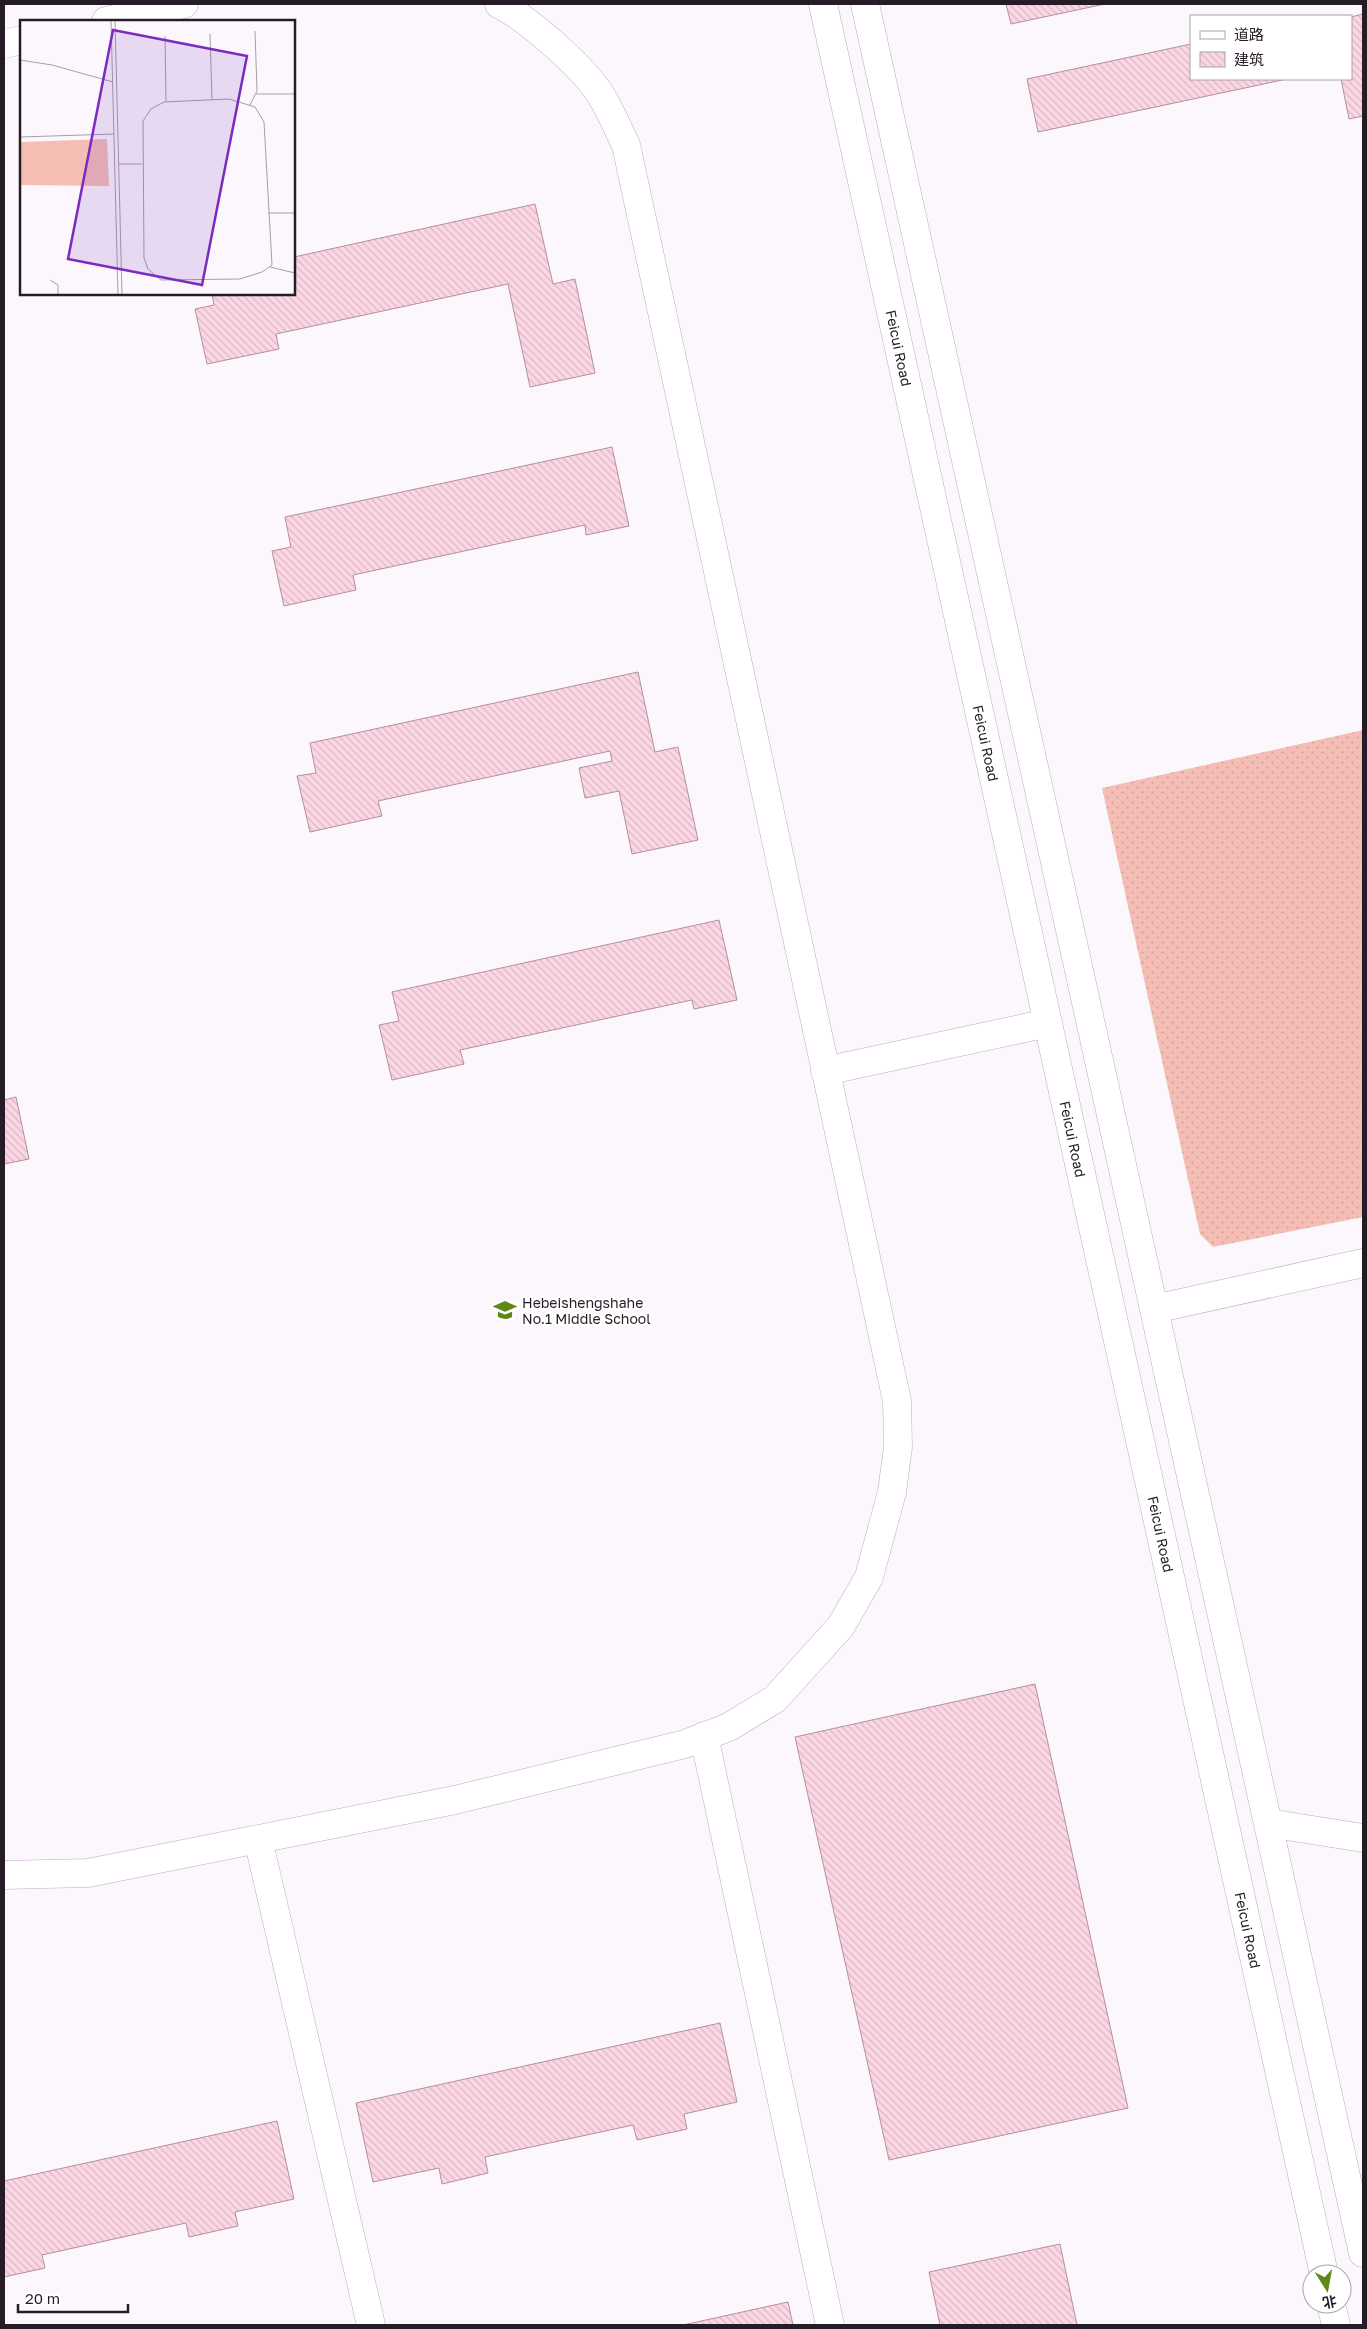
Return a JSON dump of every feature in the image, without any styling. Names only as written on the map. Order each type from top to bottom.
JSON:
[{"type":"street","points":[[111,20],[184,4]]},
{"type":"street","points":[[4,1874],[88,1872],[455,1800],[685,1744],[729,1727],[774,1698],[841,1626],[869,1577],[892,1492],[898,1447],[897,1401],[626,146],[601,96],[562,51],[510,10],[498,4]]},
{"type":"street","name":"Feicui Road","points":[[822,4],[1322,2264]]},
{"type":"street","points":[[866,4],[1363,2253]]},
{"type":"street","points":[[4,44],[20,40]]},
{"type":"street","points":[[825,1071],[1048,1023]]},
{"type":"street","points":[[1154,1309],[1363,1263]]},
{"type":"street","points":[[704,1736],[830,2325]]},
{"type":"street","points":[[1268,1823],[1363,1838]]},
{"type":"street","points":[[258,1839],[371,2325]]},
{"type":"shaded area","points":[[1363,730],[1363,1217],[1213,1247],[1200,1234],[1102,788]]},
{"type":"building","points":[[1006,4],[1105,4],[1011,24]]},
{"type":"building","points":[[1363,14],[1363,116],[1349,119],[1341,80],[1352,80],[1352,17]]},
{"type":"building","points":[[1190,44],[1190,80],[1282,80],[1038,132],[1027,79]]},
{"type":"building","points":[[535,204],[553,284],[575,279],[595,373],[530,387],[508,284],[276,334],[279,349],[207,364],[195,309],[214,305],[212,295],[295,295],[295,257]]},
{"type":"building","points":[[612,447],[629,526],[586,535],[585,525],[353,575],[356,590],[284,606],[272,551],[291,547],[285,517]]},
{"type":"building","points":[[638,672],[655,752],[678,747],[698,840],[632,854],[619,791],[585,798],[579,768],[612,761],[610,751],[378,801],[382,816],[310,832],[297,776],[316,773],[310,743]]},
{"type":"building","points":[[719,920],[737,1000],[694,1009],[692,1000],[460,1050],[464,1064],[392,1080],[379,1025],[399,1021],[392,992]]},
{"type":"building","points":[[16,1097],[29,1159],[4,1164],[4,1100]]},
{"type":"building","points":[[1035,1684],[1128,2108],[889,2160],[795,1737]]},
{"type":"building","points":[[720,2023],[737,2102],[684,2114],[687,2129],[637,2140],[633,2125],[485,2157],[488,2173],[442,2184],[439,2168],[373,2182],[356,2103]]},
{"type":"building","points":[[277,2121],[294,2199],[235,2212],[238,2226],[189,2237],[186,2223],[42,2255],[45,2268],[4,2277],[4,2181]]},
{"type":"building","points":[[1060,2244],[1077,2325],[940,2325],[929,2272]]},
{"type":"building","points":[[788,2302],[793,2325],[683,2325]]},
{"type":"place","name":"Hebeishengshahe No.1 Middle School","points":[[505,1310]]}]
